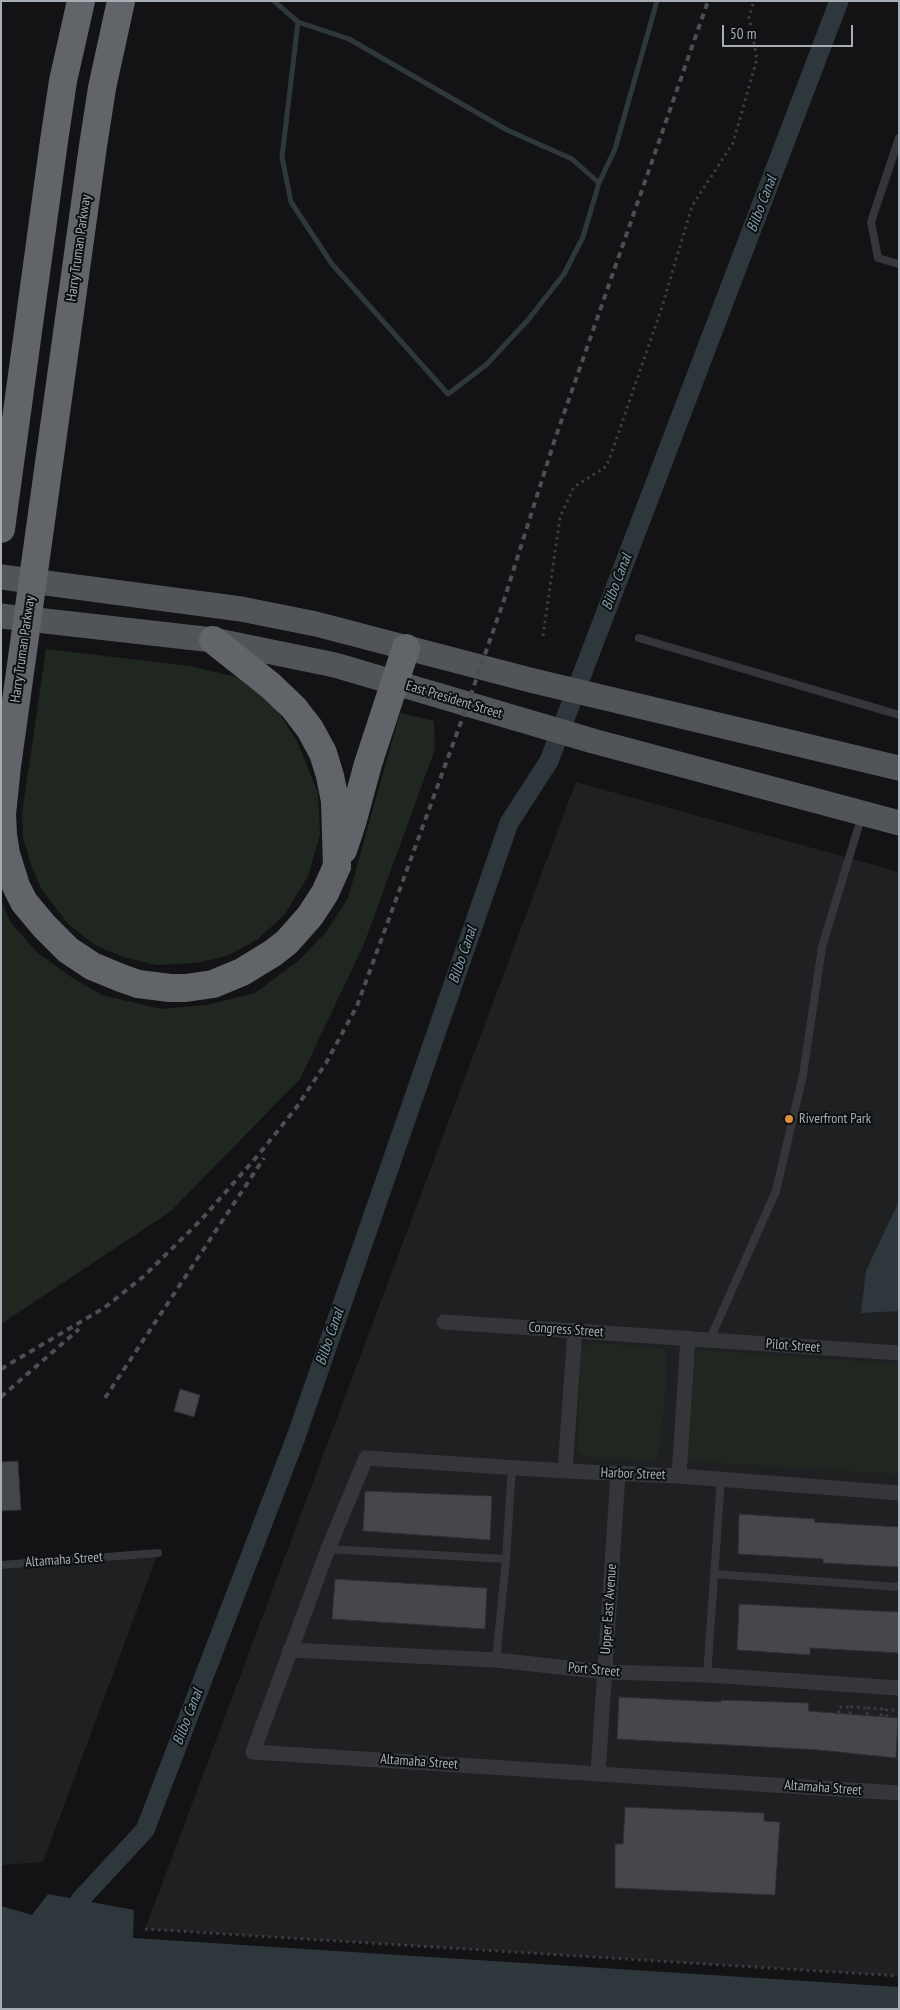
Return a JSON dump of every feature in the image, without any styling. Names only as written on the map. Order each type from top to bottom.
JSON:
[{"type":"highway","points":[[1,529],[55,132],[63,81],[81,1]]},
{"type":"highway","name":"Harry Truman Parkway","points":[[121,1],[102,88],[93,146],[7,766],[2,814],[3,835],[6,854],[16,886],[24,902],[68,950],[92,966],[138,984],[170,988],[186,988],[212,984],[242,972],[274,953],[287,942],[310,916],[326,893],[352,823],[368,764],[406,648]]},
{"type":"highway","points":[[212,640],[271,686],[294,708],[310,730],[323,753],[330,776],[335,808],[337,866]]},
{"type":"main road","points":[[1,577],[241,609],[316,624],[534,681],[899,768]]},
{"type":"main road","name":"East President Street","points":[[1,616],[212,640],[335,665],[521,720],[899,823]]},
{"type":"street","name":"Congress Street","points":[[444,1322],[688,1338]]},
{"type":"street","points":[[565,1472],[575,1330]]},
{"type":"street","name":"Pilot Street","points":[[688,1338],[899,1353]]},
{"type":"street","points":[[678,1476],[688,1338]]},
{"type":"street","name":"Harbor Street","points":[[366,1458],[565,1472],[678,1476],[899,1493]]},
{"type":"street","name":"Altamaha Street","points":[[366,1458],[328,1549],[253,1752],[899,1792]]},
{"type":"street","name":"Upper East Avenue","points":[[598,1774],[618,1474]]},
{"type":"street","name":"Port Street","points":[[290,1650],[496,1660],[605,1672],[707,1675],[899,1688]]},
{"type":"lane","points":[[899,138],[871,222],[878,258],[899,264]]},
{"type":"lane","points":[[639,638],[899,715]]},
{"type":"lane","points":[[710,1339],[776,1191],[803,1075],[822,947],[862,813]]},
{"type":"lane","points":[[496,1660],[506,1559],[512,1467]]},
{"type":"lane","points":[[707,1675],[721,1479]]},
{"type":"lane","points":[[328,1549],[506,1559]]},
{"type":"lane","name":"Altamaha Street","points":[[1,1565],[158,1553]]},
{"type":"lane","points":[[714,1574],[899,1586]]},
{"type":"path","points":[[542,636],[560,517],[574,487],[607,466],[661,310],[692,206],[733,143],[757,59],[749,17],[754,1]]},
{"type":"path","points":[[839,1713],[839,1706],[899,1710]]},
{"type":"path","points":[[850,1714],[851,1707]]},
{"type":"path","points":[[867,1715],[868,1708]]},
{"type":"path","points":[[881,1709],[881,1716]]},
{"type":"path","points":[[886,1710],[887,1717]]},
{"type":"path","points":[[145,1929],[899,1976]]},
{"type":"shaded area","points":[[46,649],[190,666],[236,677],[273,704],[297,741],[318,793],[320,835],[308,876],[285,914],[258,939],[227,956],[196,963],[157,965],[123,957],[95,945],[69,925],[42,890],[32,868],[23,838],[22,814]]},
{"type":"shaded area","points":[[400,713],[434,721],[435,749],[364,944],[300,1079],[171,1211],[1,1324],[1,900],[11,923],[38,953],[71,977],[102,995],[161,1009],[206,1005],[255,993],[299,960],[326,932],[348,898]]},
{"type":"shaded area","points":[[576,782],[899,872],[899,1976],[145,1929]]},
{"type":"shaded area","points":[[899,1201],[899,1311],[861,1313],[866,1271]]},
{"type":"shaded area","points":[[595,1343],[661,1348],[667,1354],[666,1387],[658,1457],[654,1460],[587,1457],[578,1453],[580,1354],[584,1346]]},
{"type":"shaded area","points":[[699,1350],[899,1364],[899,1474],[687,1461],[692,1364]]},
{"type":"shaded area","points":[[158,1553],[43,1862],[1,1865],[1,1565]]},
{"type":"shaded area","points":[[48,1894],[134,1910],[133,1938],[899,1987],[899,2009],[1,2009],[1,1906],[32,1915]]},
{"type":"building","points":[[180,1389],[200,1395],[194,1417],[174,1411]]},
{"type":"building","points":[[18,1461],[21,1510],[1,1511],[1,1462]]},
{"type":"building","points":[[365,1491],[492,1496],[490,1540],[363,1531]]},
{"type":"building","points":[[739,1514],[815,1519],[814,1522],[899,1527],[899,1567],[823,1563],[823,1559],[738,1554]]},
{"type":"building","points":[[335,1579],[487,1588],[485,1629],[332,1619]]},
{"type":"building","points":[[739,1604],[899,1612],[899,1653],[810,1648],[810,1655],[737,1650]]},
{"type":"building","points":[[619,1697],[721,1702],[721,1700],[809,1703],[808,1711],[898,1718],[896,1758],[819,1750],[617,1739]]},
{"type":"building","points":[[625,1807],[764,1813],[764,1821],[780,1822],[775,1895],[615,1888],[615,1844],[623,1844]]},
{"type":"waterway","points":[[274,1],[298,22]]},
{"type":"waterway","points":[[599,183],[572,159],[507,130],[349,39],[298,22],[282,157],[291,202],[332,264],[448,394],[486,365],[528,320],[564,274],[583,237],[599,183],[615,149],[657,1]]},
{"type":"waterway","name":"Bilbo Canal","points":[[80,1900],[145,1830],[296,1437],[509,823],[549,761],[839,1]]},
{"type":"railway","points":[[1,1369],[104,1308],[144,1276],[201,1220],[260,1153],[296,1108],[326,1063],[357,1006],[504,600],[554,442],[708,1]]},
{"type":"railway","points":[[105,1398],[264,1158]]},
{"type":"railway","points":[[1,1397],[79,1329]]},
{"type":"place","name":"Riverfront Park","points":[[789,1119]]}]
